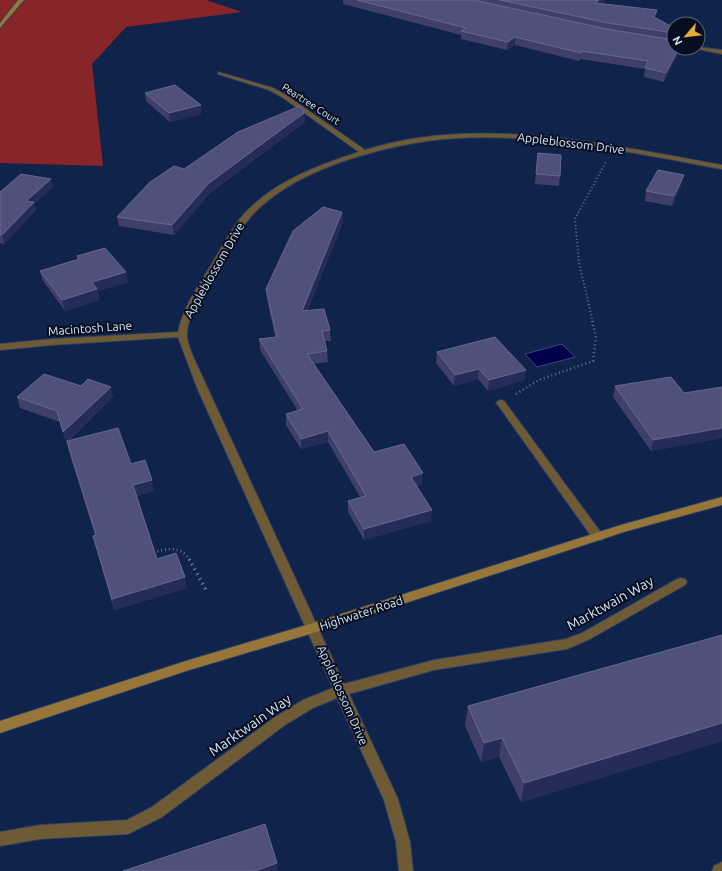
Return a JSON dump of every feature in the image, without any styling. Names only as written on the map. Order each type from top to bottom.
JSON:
[{"type":"street","points":[[0,26],[22,0]]},
{"type":"street","points":[[706,50],[722,52]]},
{"type":"street","name":"Peartree Court","points":[[220,73],[271,89],[284,96],[364,152]]},
{"type":"street","name":"Appleblossom Drive","points":[[406,871],[403,842],[391,799],[205,395],[181,334],[184,323],[196,298],[242,221],[269,194],[300,176],[364,152],[399,144],[436,139],[503,135],[562,139],[722,167]]},
{"type":"street","name":"Macintosh Lane","points":[[0,347],[52,342],[181,334]]},
{"type":"street","points":[[501,403],[598,537]]},
{"type":"street","name":"Highwater Road","points":[[0,727],[186,666],[313,628],[598,537],[722,501]]},
{"type":"street","name":"Marktwain Way","points":[[0,839],[40,832],[128,827],[157,812],[280,721],[308,704],[340,691],[434,665],[567,644],[586,636],[681,582]]},
{"type":"path","points":[[501,403],[539,380],[592,361],[596,336],[579,263],[575,219],[613,148]]},
{"type":"path","points":[[153,552],[172,548],[184,552],[206,590]]},
{"type":"shaded area","points":[[0,0],[206,0],[242,12],[126,27],[92,64],[103,166],[0,163]]},
{"type":"shaded area","points":[[562,344],[575,357],[537,367],[525,354]]},
{"type":"building","points":[[357,0],[474,0],[607,29],[666,39],[666,56],[675,56],[666,73],[645,68],[648,61],[581,51],[581,53],[515,37],[508,42],[461,31],[466,28]]},
{"type":"building","points":[[500,0],[599,0],[595,3],[657,10],[654,17],[666,24],[666,32],[608,23]]},
{"type":"building","points":[[175,85],[201,105],[169,113],[145,93]]},
{"type":"building","points":[[300,106],[304,113],[209,183],[172,225],[117,217],[150,182],[174,166],[184,169],[238,132]]},
{"type":"building","points":[[538,153],[561,155],[560,176],[536,174]]},
{"type":"building","points":[[658,170],[684,175],[674,196],[646,191]]},
{"type":"building","points":[[21,174],[51,179],[26,201],[34,202],[2,235],[0,235],[0,192]]},
{"type":"building","points":[[323,207],[342,212],[302,311],[324,309],[330,330],[322,331],[327,351],[307,354],[374,452],[404,444],[423,473],[411,477],[432,510],[364,529],[348,501],[366,496],[328,431],[301,439],[286,414],[303,409],[259,339],[277,337],[266,289],[293,231]]},
{"type":"building","points":[[105,248],[126,272],[92,282],[97,289],[62,300],[40,271],[79,259],[77,256]]},
{"type":"building","points":[[495,337],[526,370],[489,380],[479,369],[455,375],[437,352]]},
{"type":"building","points":[[44,374],[81,386],[88,379],[111,387],[63,432],[57,411],[17,397]]},
{"type":"building","points":[[671,377],[684,393],[722,387],[722,428],[653,440],[615,386]]},
{"type":"building","points":[[118,428],[131,464],[145,460],[152,480],[133,485],[157,559],[176,553],[185,577],[112,599],[93,536],[96,535],[67,441]]},
{"type":"building","points":[[722,635],[722,723],[524,783],[502,738],[484,743],[468,706]]},
{"type":"building","points":[[265,824],[277,863],[255,871],[123,871]]}]
